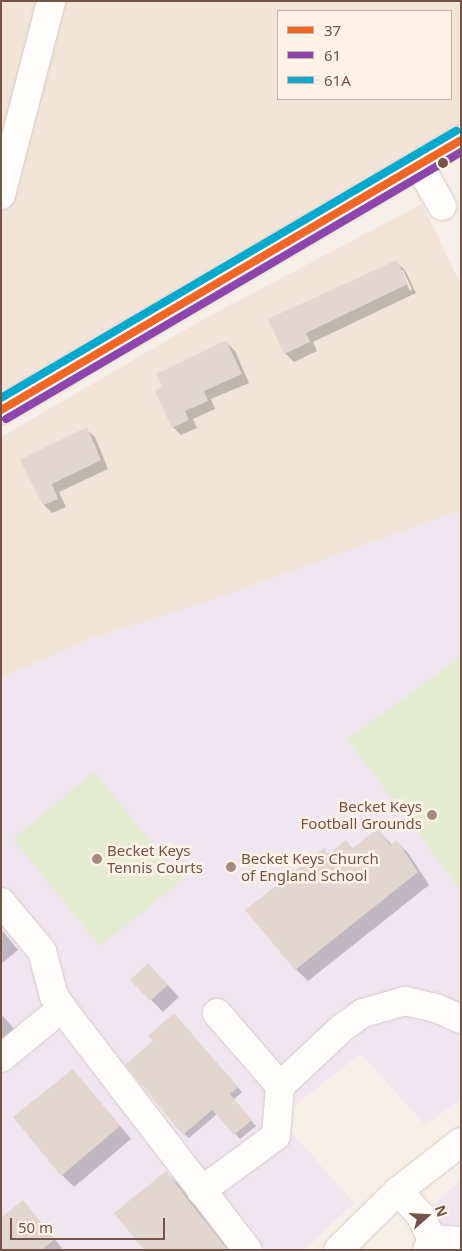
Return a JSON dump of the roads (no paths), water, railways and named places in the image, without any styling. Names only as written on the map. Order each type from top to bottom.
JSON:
[{"type":"street","points":[[1,195],[52,1]]},
{"type":"street","points":[[1,410],[461,140]]},
{"type":"street","points":[[418,166],[442,206]]},
{"type":"street","points":[[1,902],[42,951],[54,996],[62,1008],[248,1250]]},
{"type":"street","points":[[280,1086],[342,1028],[363,1013],[405,1001],[436,1008],[461,1019]]},
{"type":"street","points":[[1,1058],[62,1008]]},
{"type":"street","points":[[201,1191],[279,1132],[280,1086],[217,1013]]},
{"type":"street","points":[[338,1250],[398,1191],[461,1142]]},
{"type":"street","points":[[398,1191],[420,1215],[429,1244],[461,1241]]},
{"type":"place","name":"Becket Keys Football Grounds","points":[[432,815]]},
{"type":"place","name":"Becket Keys Tennis Courts","points":[[97,859]]},
{"type":"place","name":"Becket Keys Church of England School","points":[[231,867]]}]
